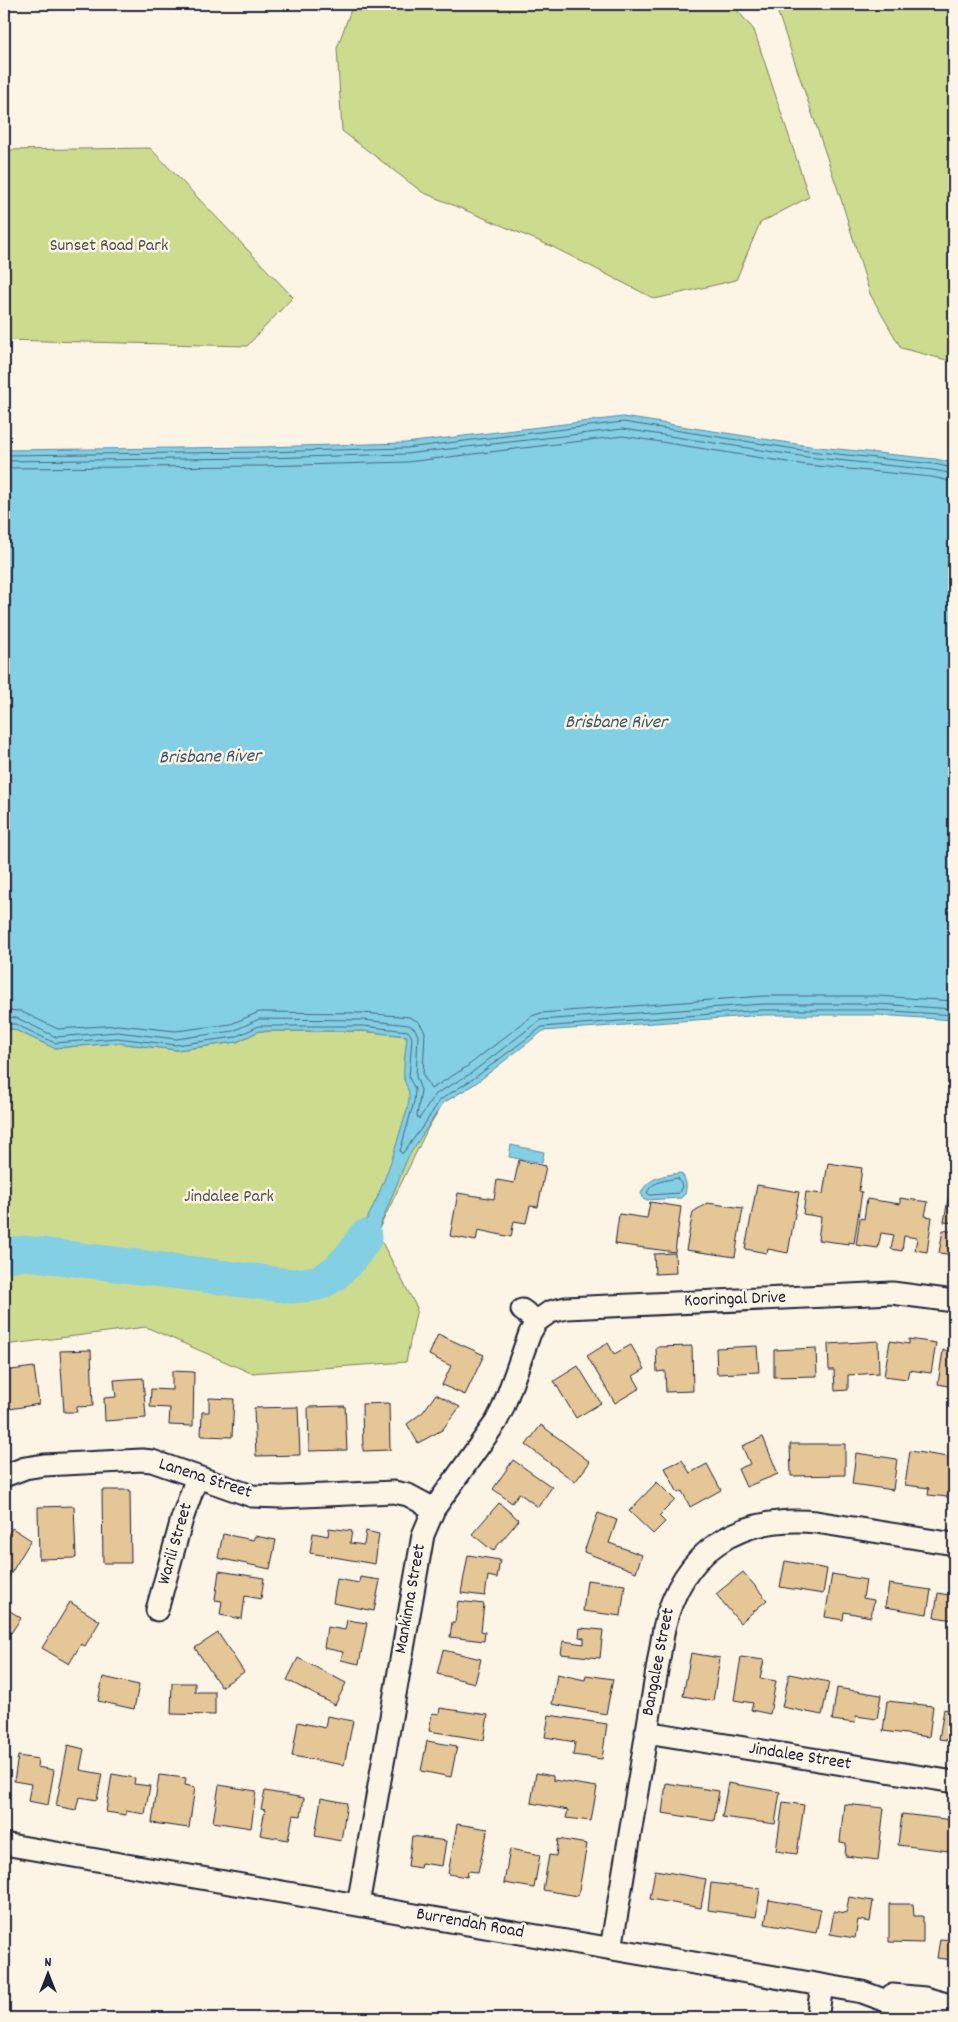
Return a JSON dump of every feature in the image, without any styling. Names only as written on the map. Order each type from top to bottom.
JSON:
[{"type":"street","name":"Kooringal Drive","points":[[530,1315],[566,1308],[892,1293],[954,1301]]},
{"type":"street","name":"Mankinna Street","points":[[358,1905],[420,1548],[426,1524],[434,1509],[496,1422],[503,1408],[530,1333],[530,1315]]},
{"type":"street","name":"Lanena Street","points":[[4,1476],[25,1468],[44,1465],[142,1460],[152,1461],[252,1496],[281,1498],[394,1492],[408,1495],[434,1509]]},
{"type":"street","name":"Warili Street","points":[[157,1610],[182,1519],[197,1477]]},
{"type":"street","name":"Bangalee Street","points":[[611,1949],[662,1636],[671,1601],[683,1578],[723,1539],[760,1524],[798,1520],[954,1544]]},
{"type":"street","name":"Jindalee Street","points":[[646,1732],[954,1782]]},
{"type":"street","name":"Burrendah Road","points":[[4,1844],[862,1992],[933,2018]]},
{"type":"street","points":[[817,2018],[822,1986]]},
{"type":"street","points":[[862,1992],[924,1998],[954,2006]]},
{"type":"green space","points":[[353,4],[732,4],[754,30],[809,197],[760,223],[736,280],[655,299],[553,247],[422,192],[342,131],[337,48]]},
{"type":"green space","points":[[775,4],[954,4],[954,362],[901,348],[870,294],[841,199]]},
{"type":"green space","name":"Sunset Road Park","points":[[150,148],[293,297],[247,346],[4,340],[4,150]]},
{"type":"green space","name":"Jindalee Park","points":[[4,1029],[13,1029],[54,1048],[117,1043],[177,1050],[237,1042],[259,1031],[362,1031],[407,1036],[404,1080],[476,1083],[443,1103],[428,1128],[377,1233],[417,1308],[406,1362],[251,1373],[146,1327],[4,1345]]},
{"type":"water","name":"Brisbane River","points":[[623,417],[809,446],[935,459],[954,463],[954,1020],[877,1015],[764,1015],[543,1031],[476,1083],[443,1103],[408,1157],[377,1233],[360,1255],[335,1273],[356,1240],[374,1206],[388,1170],[405,1116],[409,1096],[404,1073],[407,1036],[362,1031],[259,1031],[237,1042],[177,1050],[117,1043],[54,1048],[13,1029],[4,1029],[4,450],[263,447],[405,443]]},
{"type":"water","points":[[511,1145],[544,1152],[542,1163],[509,1157]]},
{"type":"water","points":[[681,1173],[686,1186],[685,1194],[681,1198],[644,1200],[641,1193],[648,1183],[663,1176]]},
{"type":"building","points":[[519,1160],[546,1166],[538,1207],[530,1206],[526,1223],[514,1221],[511,1237],[478,1230],[476,1241],[450,1236],[458,1193],[494,1199],[497,1180],[514,1183]]},
{"type":"building","points":[[828,1163],[862,1168],[859,1191],[862,1192],[854,1243],[818,1240],[821,1217],[803,1214],[806,1192],[823,1194]]},
{"type":"building","points":[[757,1185],[799,1192],[788,1253],[768,1249],[767,1253],[745,1249]]},
{"type":"building","points":[[949,1193],[954,1194],[954,1223],[944,1222]]},
{"type":"building","points":[[900,1198],[928,1202],[925,1216],[932,1217],[927,1252],[915,1250],[917,1238],[904,1236],[902,1251],[891,1249],[894,1235],[881,1233],[878,1248],[856,1245],[860,1218],[864,1219],[867,1199],[900,1204]]},
{"type":"building","points":[[650,1202],[681,1207],[675,1252],[615,1244],[619,1214],[647,1218]]},
{"type":"building","points":[[707,1203],[743,1208],[735,1257],[686,1250],[693,1212]]},
{"type":"building","points":[[943,1230],[954,1232],[954,1255],[939,1253]]},
{"type":"building","points":[[675,1253],[676,1273],[655,1274],[654,1254]]},
{"type":"building","points":[[438,1334],[484,1355],[465,1395],[442,1385],[451,1366],[429,1355]]},
{"type":"building","points":[[909,1339],[936,1343],[931,1373],[909,1370],[907,1379],[884,1376],[890,1341],[909,1344]]},
{"type":"building","points":[[878,1341],[879,1373],[848,1375],[848,1390],[835,1391],[834,1370],[829,1370],[828,1344]]},
{"type":"building","points":[[608,1343],[614,1354],[631,1345],[645,1369],[633,1376],[640,1388],[615,1403],[587,1356]]},
{"type":"building","points":[[692,1346],[693,1391],[666,1392],[665,1371],[657,1372],[656,1347]]},
{"type":"building","points":[[757,1346],[759,1372],[717,1374],[716,1348]]},
{"type":"building","points":[[816,1348],[817,1376],[774,1377],[774,1350]]},
{"type":"building","points":[[91,1350],[93,1406],[76,1407],[77,1412],[64,1412],[60,1351]]},
{"type":"building","points":[[943,1350],[954,1352],[953,1387],[938,1384]]},
{"type":"building","points":[[578,1366],[601,1403],[576,1418],[554,1381]]},
{"type":"building","points":[[34,1367],[39,1404],[4,1410],[4,1371]]},
{"type":"building","points":[[172,1371],[194,1372],[193,1426],[169,1425],[170,1408],[150,1407],[151,1389],[172,1390]]},
{"type":"building","points":[[143,1378],[146,1418],[105,1421],[104,1398],[116,1397],[114,1380]]},
{"type":"building","points":[[436,1394],[460,1407],[442,1430],[418,1443],[407,1424],[423,1412]]},
{"type":"building","points":[[209,1398],[234,1399],[232,1437],[201,1436],[202,1412],[209,1412]]},
{"type":"building","points":[[389,1403],[390,1450],[363,1451],[362,1404]]},
{"type":"building","points":[[345,1406],[347,1450],[309,1451],[308,1407]]},
{"type":"building","points":[[298,1407],[300,1455],[256,1456],[254,1408]]},
{"type":"building","points":[[541,1425],[590,1462],[575,1482],[526,1445]]},
{"type":"building","points":[[763,1437],[778,1474],[746,1487],[738,1469],[750,1464],[742,1446]]},
{"type":"building","points":[[790,1444],[845,1444],[845,1475],[791,1476]]},
{"type":"building","points":[[910,1451],[954,1458],[948,1497],[928,1495],[929,1488],[905,1485]]},
{"type":"building","points":[[856,1453],[897,1459],[893,1490],[852,1484]]},
{"type":"building","points":[[513,1460],[552,1487],[538,1507],[519,1493],[512,1503],[493,1489]]},
{"type":"building","points":[[682,1460],[690,1473],[707,1464],[721,1490],[690,1507],[682,1491],[678,1493],[665,1468]]},
{"type":"building","points":[[657,1482],[675,1500],[659,1516],[665,1522],[653,1534],[629,1511]]},
{"type":"building","points":[[102,1490],[130,1490],[131,1563],[103,1563]]},
{"type":"building","points":[[499,1503],[519,1520],[493,1551],[472,1534]]},
{"type":"building","points":[[74,1506],[76,1558],[39,1559],[38,1507]]},
{"type":"building","points":[[598,1513],[617,1520],[609,1543],[642,1555],[636,1572],[584,1552]]},
{"type":"building","points":[[12,1528],[31,1540],[4,1585],[4,1542]]},
{"type":"building","points":[[329,1528],[352,1531],[350,1543],[364,1545],[366,1531],[379,1534],[375,1564],[310,1553],[313,1533],[328,1536]]},
{"type":"building","points":[[223,1534],[253,1540],[255,1536],[276,1540],[270,1569],[218,1558]]},
{"type":"building","points":[[468,1555],[500,1560],[497,1578],[488,1576],[485,1596],[461,1593]]},
{"type":"building","points":[[785,1561],[827,1569],[823,1594],[780,1587]]},
{"type":"building","points":[[219,1571],[264,1578],[261,1599],[245,1596],[242,1619],[220,1615],[222,1601],[215,1600]]},
{"type":"building","points":[[743,1572],[767,1600],[740,1623],[716,1594]]},
{"type":"building","points":[[832,1574],[866,1580],[863,1598],[874,1600],[871,1617],[844,1612],[843,1620],[825,1617]]},
{"type":"building","points":[[360,1577],[380,1580],[374,1611],[333,1603],[337,1579],[359,1583]]},
{"type":"building","points":[[587,1580],[625,1585],[621,1616],[583,1611]]},
{"type":"building","points":[[889,1584],[931,1590],[927,1614],[885,1607]]},
{"type":"building","points":[[938,1593],[954,1596],[954,1620],[934,1617]]},
{"type":"building","points":[[458,1601],[484,1604],[481,1631],[485,1632],[484,1641],[450,1637],[452,1622],[455,1622]]},
{"type":"building","points":[[70,1602],[100,1621],[85,1646],[81,1644],[69,1664],[42,1648]]},
{"type":"building","points":[[4,1607],[21,1618],[11,1633],[4,1628]]},
{"type":"building","points":[[347,1620],[367,1623],[359,1664],[341,1660],[343,1652],[324,1648],[327,1627],[345,1630]]},
{"type":"building","points":[[580,1628],[603,1630],[600,1658],[561,1654],[563,1641],[584,1644],[584,1638],[579,1637]]},
{"type":"building","points":[[218,1633],[244,1672],[221,1687],[195,1648]]},
{"type":"building","points":[[443,1650],[481,1659],[475,1683],[437,1674]]},
{"type":"building","points":[[691,1653],[720,1658],[713,1701],[683,1696]]},
{"type":"building","points":[[741,1657],[764,1660],[760,1678],[776,1681],[770,1714],[751,1710],[753,1703],[734,1700]]},
{"type":"building","points":[[298,1658],[346,1683],[335,1705],[287,1680]]},
{"type":"building","points":[[557,1674],[585,1680],[586,1675],[613,1679],[606,1714],[552,1704]]},
{"type":"building","points":[[789,1674],[829,1682],[822,1715],[782,1707]]},
{"type":"building","points":[[103,1677],[139,1685],[134,1709],[98,1701]]},
{"type":"building","points":[[172,1683],[195,1683],[195,1692],[215,1692],[215,1715],[171,1714]]},
{"type":"building","points":[[837,1688],[881,1695],[877,1719],[856,1716],[855,1723],[832,1720]]},
{"type":"building","points":[[887,1701],[933,1706],[929,1737],[883,1731]]},
{"type":"building","points":[[440,1708],[488,1715],[484,1740],[429,1731],[432,1713],[439,1714]]},
{"type":"building","points":[[944,1709],[954,1711],[954,1741],[939,1739]]},
{"type":"building","points":[[549,1715],[607,1724],[602,1759],[573,1755],[575,1742],[545,1737]]},
{"type":"building","points":[[327,1716],[353,1721],[344,1765],[292,1756],[298,1722],[325,1728]]},
{"type":"building","points":[[427,1741],[457,1746],[451,1777],[421,1771]]},
{"type":"building","points":[[68,1745],[84,1749],[80,1770],[102,1774],[97,1800],[79,1797],[76,1810],[56,1806]]},
{"type":"building","points":[[18,1756],[38,1759],[37,1767],[54,1770],[48,1805],[28,1801],[31,1784],[14,1781]]},
{"type":"building","points":[[536,1773],[553,1776],[553,1780],[597,1787],[591,1821],[566,1818],[568,1810],[531,1803]]},
{"type":"building","points":[[112,1774],[135,1778],[134,1784],[150,1786],[145,1814],[126,1811],[126,1815],[106,1812]]},
{"type":"building","points":[[159,1775],[186,1778],[185,1785],[195,1787],[189,1828],[152,1823]]},
{"type":"building","points":[[666,1783],[719,1791],[714,1821],[662,1813]]},
{"type":"building","points":[[728,1783],[780,1792],[775,1824],[722,1817]]},
{"type":"building","points":[[219,1785],[256,1791],[251,1828],[213,1822]]},
{"type":"building","points":[[265,1791],[304,1798],[301,1816],[293,1815],[288,1840],[260,1835],[265,1810],[261,1809]]},
{"type":"building","points":[[321,1798],[347,1803],[341,1841],[315,1836]]},
{"type":"building","points":[[783,1802],[804,1805],[797,1854],[776,1851]]},
{"type":"building","points":[[844,1804],[884,1808],[878,1860],[845,1856],[846,1843],[840,1842]]},
{"type":"building","points":[[902,1814],[953,1820],[949,1851],[898,1845]]},
{"type":"building","points":[[457,1824],[488,1829],[478,1872],[468,1871],[467,1877],[448,1874]]},
{"type":"building","points":[[412,1836],[446,1841],[442,1866],[421,1863],[420,1868],[408,1866]]},
{"type":"building","points":[[558,1839],[587,1844],[578,1896],[543,1890],[549,1855],[556,1856]]},
{"type":"building","points":[[510,1849],[540,1855],[534,1888],[504,1883]]},
{"type":"building","points":[[655,1870],[706,1879],[701,1908],[650,1899]]},
{"type":"building","points":[[711,1883],[760,1889],[756,1917],[708,1910]]},
{"type":"building","points":[[849,1897],[873,1901],[870,1922],[858,1920],[855,1938],[830,1934],[834,1911],[846,1913]]},
{"type":"building","points":[[769,1900],[821,1909],[816,1933],[765,1924]]},
{"type":"building","points":[[889,1904],[913,1904],[914,1916],[923,1916],[923,1943],[889,1942]]},
{"type":"building","points":[[954,1931],[954,1960],[937,1958],[940,1939],[953,1940]]},
{"type":"waterway","points":[[4,1255],[26,1253],[292,1286],[314,1284],[334,1274],[365,1237]]}]
